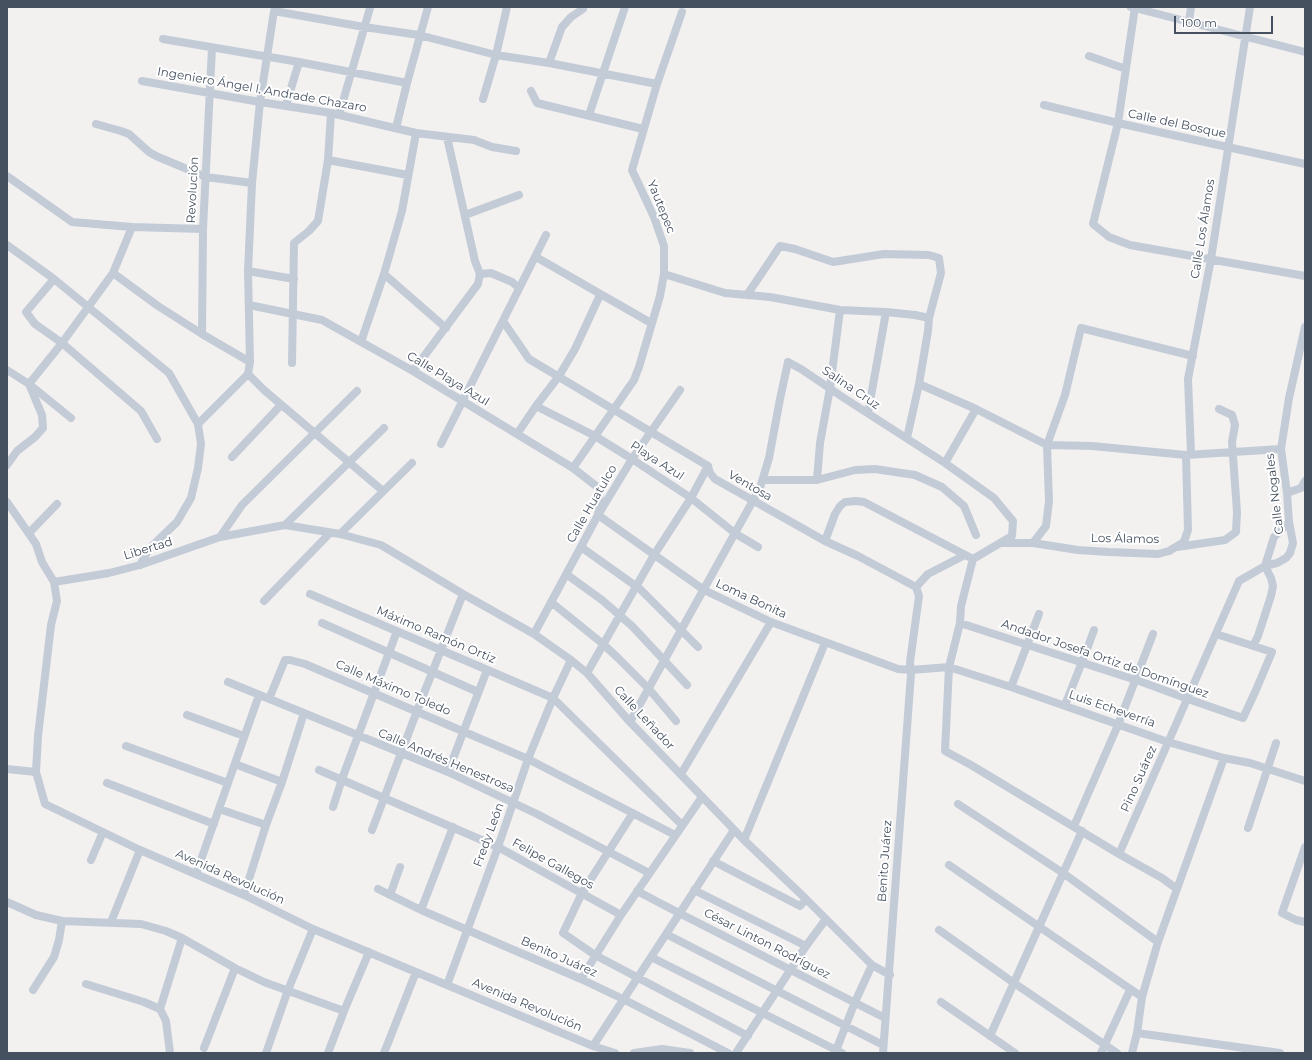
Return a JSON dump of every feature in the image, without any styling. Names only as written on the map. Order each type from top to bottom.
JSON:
[{"type":"street","points":[[483,99],[496,55],[507,7]]},
{"type":"street","points":[[589,115],[625,7]]},
{"type":"street","points":[[1305,50],[1245,38],[1133,7],[1118,123],[1093,224],[1110,237],[1130,245],[1305,276]]},
{"type":"street","points":[[1189,22],[1191,7]]},
{"type":"street","name":"Calle Los Álamos","points":[[1188,454],[1188,379],[1211,259],[1250,7]]},
{"type":"street","points":[[339,115],[370,8]]},
{"type":"street","points":[[396,128],[427,9]]},
{"type":"street","points":[[549,63],[562,27],[571,17],[583,9]]},
{"type":"street","points":[[198,424],[248,374],[250,362],[248,271],[252,183],[260,102],[274,11],[364,28],[419,35],[496,55],[549,63],[657,84]]},
{"type":"street","name":"Yautepec","points":[[573,468],[634,380],[640,367],[651,323],[660,296],[664,274],[664,246],[654,217],[632,170],[657,84],[682,12]]},
{"type":"street","points":[[163,39],[267,56],[407,82]]},
{"type":"street","name":"Revolución","points":[[202,334],[203,229],[212,48]]},
{"type":"street","points":[[1089,56],[1126,69]]},
{"type":"street","points":[[286,105],[299,62]]},
{"type":"street","name":"Ingeniero Ángel l. Andrade Chazaro","points":[[142,81],[331,113],[416,133],[474,140],[492,147],[516,151]]},
{"type":"street","points":[[531,91],[537,103],[643,129]]},
{"type":"street","name":"Calle del Bosque","points":[[1044,105],[1118,123],[1305,164]]},
{"type":"street","points":[[292,363],[294,243],[318,221],[328,160],[331,113]]},
{"type":"street","points":[[96,124],[129,134],[149,152],[156,156],[206,177],[252,183]]},
{"type":"street","points":[[361,342],[384,274],[402,211],[416,133]]},
{"type":"street","points":[[413,371],[478,284],[480,274],[475,261],[447,137]]},
{"type":"street","points":[[328,160],[408,175]]},
{"type":"street","points":[[7,176],[72,222],[132,227],[203,229]]},
{"type":"street","points":[[465,215],[519,195]]},
{"type":"street","points":[[29,384],[62,343],[113,273],[132,227]]},
{"type":"street","points":[[441,444],[546,235]]},
{"type":"street","points":[[7,245],[54,279],[169,373],[198,424],[201,444],[198,468],[191,498],[177,522],[149,548],[140,565]]},
{"type":"street","points":[[747,295],[780,246],[795,249],[833,262],[884,254],[929,254],[940,258],[941,273],[929,318],[919,384],[907,438]]},
{"type":"street","points":[[536,257],[651,323]]},
{"type":"street","points":[[248,271],[294,279]]},
{"type":"street","points":[[113,273],[158,306],[250,362]]},
{"type":"street","points":[[480,274],[491,273],[512,282],[519,288]]},
{"type":"street","points":[[384,274],[446,328]]},
{"type":"street","points":[[664,274],[725,293],[770,297],[840,310],[886,312],[929,318]]},
{"type":"street","points":[[54,279],[26,312],[35,324],[62,343],[141,411],[157,439]]},
{"type":"street","points":[[517,434],[559,376],[576,349],[600,295]]},
{"type":"street","name":"Calle Playa Azul","points":[[249,305],[322,320],[462,400],[573,468],[600,489],[598,515]]},
{"type":"street","points":[[817,480],[820,443],[830,388],[840,310]]},
{"type":"street","points":[[868,413],[886,312]]},
{"type":"street","name":"Ventosa","points":[[503,322],[529,359],[708,466],[710,473],[715,479],[825,541],[858,556],[916,587]]},
{"type":"street","name":"Calle Nogales","points":[[1239,581],[1266,566],[1277,563],[1286,558],[1290,553],[1293,543],[1288,514],[1287,493],[1281,449],[1289,398],[1305,327]]},
{"type":"street","points":[[1033,544],[1046,526],[1049,500],[1047,444],[1065,395],[1081,328],[1193,356]]},
{"type":"street","name":"Salina Cruz","points":[[736,534],[763,480],[788,362],[907,438],[994,498],[1013,521],[1012,536],[1000,543]]},
{"type":"street","points":[[7,370],[29,384],[71,418]]},
{"type":"street","points":[[248,374],[383,491]]},
{"type":"street","points":[[7,464],[17,451],[35,437],[43,428],[42,416],[29,384]]},
{"type":"street","points":[[919,384],[1047,444],[1188,454],[1281,449]]},
{"type":"street","name":"Calle Huatulco","points":[[534,634],[598,515],[632,459],[680,390]]},
{"type":"street","points":[[220,537],[242,505],[357,391]]},
{"type":"street","points":[[232,457],[282,404]]},
{"type":"street","name":"Playa Azul","points":[[536,406],[595,436],[632,459],[691,498],[736,534],[758,547]]},
{"type":"street","points":[[1176,548],[1225,540],[1236,532],[1237,512],[1234,452],[1232,442],[1235,425],[1232,415],[1219,409]]},
{"type":"street","points":[[944,463],[976,410]]},
{"type":"street","points":[[285,525],[384,428]]},
{"type":"street","name":"Los Álamos","points":[[1000,543],[1033,544],[1078,550],[1158,554],[1176,548],[1184,542],[1188,530],[1188,454]]},
{"type":"street","points":[[340,534],[412,463]]},
{"type":"street","points":[[587,673],[654,555],[691,498],[708,466]]},
{"type":"street","points":[[763,480],[817,480],[854,470],[875,469],[915,475],[942,486],[964,506],[976,535]]},
{"type":"street","points":[[1287,493],[1300,488],[1305,481]]},
{"type":"street","points":[[825,541],[835,514],[840,506],[845,502],[856,501],[864,502],[974,559]]},
{"type":"street","points":[[7,502],[36,544],[42,562],[54,582]]},
{"type":"street","points":[[29,533],[57,504]]},
{"type":"street","points":[[1216,634],[1253,646],[1258,636],[1273,586],[1266,566],[1274,537],[1288,514]]},
{"type":"street","name":"Loma Bonita","points":[[598,515],[704,590],[771,622],[825,643],[898,668],[911,670]]},
{"type":"street","name":"Libertad","points":[[54,582],[108,573],[140,565],[220,537],[285,525],[340,534]]},
{"type":"street","points":[[264,601],[330,533]]},
{"type":"street","name":"Calle Leñador","points":[[340,534],[381,545],[534,634],[571,660],[587,673],[630,722],[744,840],[872,965],[890,975]]},
{"type":"street","points":[[630,722],[736,534]]},
{"type":"street","points":[[1000,543],[974,559],[961,606],[960,623],[949,667],[945,751],[1177,888]]},
{"type":"street","points":[[582,547],[636,586],[698,647]]},
{"type":"street","points":[[911,670],[910,662],[920,596],[916,587],[928,574],[965,555]]},
{"type":"street","points":[[566,574],[602,600],[632,626],[687,685]]},
{"type":"street","name":"Pino Suárez","points":[[1119,854],[1239,581]]},
{"type":"street","name":"Avenida Revolución","points":[[54,582],[57,601],[51,625],[38,736],[36,772],[44,804],[140,850],[244,895],[313,929],[593,1046],[615,1053]]},
{"type":"street","name":"Máximo Ramón Ortiz","points":[[310,594],[553,698]]},
{"type":"street","points":[[372,830],[463,594]]},
{"type":"street","points":[[551,602],[603,644],[649,689],[676,721]]},
{"type":"street","points":[[1011,687],[1039,614]]},
{"type":"street","points":[[681,774],[771,622]]},
{"type":"street","points":[[322,623],[388,654],[478,692]]},
{"type":"street","name":"Andador Josefa Ortiz de Domínguez","points":[[960,623],[1136,680],[1188,700],[1243,718],[1272,652],[1253,646]]},
{"type":"street","points":[[1065,705],[1094,630]]},
{"type":"street","points":[[333,807],[397,631]]},
{"type":"street","points":[[1074,826],[1118,725],[1153,634]]},
{"type":"street","points":[[744,840],[825,643]]},
{"type":"street","name":"Calle Máximo Toledo","points":[[269,699],[286,660],[305,664],[528,759],[675,835]]},
{"type":"street","name":"Fredy León","points":[[447,985],[498,847],[528,759],[553,698],[571,660]]},
{"type":"street","name":"Luis Echeverría","points":[[911,670],[949,667],[1065,705],[1168,742],[1305,781]]},
{"type":"street","points":[[448,772],[487,670]]},
{"type":"street","name":"Benito Juárez","points":[[883,1049],[890,975],[911,670]]},
{"type":"street","name":"Calle Andrés Henestrosa","points":[[228,682],[448,772],[514,802],[649,872]]},
{"type":"street","points":[[196,874],[259,695]]},
{"type":"street","points":[[553,698],[682,825]]},
{"type":"street","points":[[244,895],[304,713]]},
{"type":"street","points":[[187,715],[244,736]]},
{"type":"street","points":[[1248,828],[1276,743]]},
{"type":"street","points":[[126,746],[228,783]]},
{"type":"street","points":[[1132,1053],[1137,1034],[1142,997],[1158,942],[1224,758]]},
{"type":"street","points":[[235,764],[282,782]]},
{"type":"street","points":[[7,769],[36,772]]},
{"type":"street","name":"Felipe Gallegos","points":[[318,770],[498,847],[621,915]]},
{"type":"street","points":[[107,783],[214,824]]},
{"type":"street","points":[[581,979],[637,890],[702,797]]},
{"type":"street","points":[[958,804],[1064,873],[1158,942]]},
{"type":"street","points":[[219,809],[266,825]]},
{"type":"street","points":[[633,813],[582,894],[563,933],[595,955],[748,1036]]},
{"type":"street","points":[[421,910],[453,827]]},
{"type":"street","points":[[593,1046],[734,830]]},
{"type":"street","points":[[990,1036],[1082,831]]},
{"type":"street","points":[[91,860],[103,832]]},
{"type":"street","points":[[1305,847],[1282,913],[1296,920],[1305,922]]},
{"type":"street","points":[[111,922],[140,850]]},
{"type":"street","points":[[714,861],[800,906],[806,899]]},
{"type":"street","points":[[949,865],[1142,997]]},
{"type":"street","points":[[390,895],[400,868]]},
{"type":"street","name":"Benito Juárez","points":[[378,889],[421,910],[581,979],[728,1053]]},
{"type":"street","name":"César Linton Rodríguez","points":[[637,890],[885,1018]]},
{"type":"street","points":[[694,890],[806,946]]},
{"type":"street","points":[[7,902],[36,915],[62,921],[141,924],[166,931],[264,982],[344,1011]]},
{"type":"street","points":[[736,1053],[778,991],[806,946],[826,919]]},
{"type":"street","points":[[33,990],[54,957],[62,921]]},
{"type":"street","points":[[266,1053],[288,990],[313,929]]},
{"type":"street","points":[[939,930],[1117,1053]]},
{"type":"street","points":[[666,934],[845,1025],[883,1049]]},
{"type":"street","points":[[160,1009],[182,938]]},
{"type":"street","points":[[328,1053],[369,952]]},
{"type":"street","points":[[651,957],[838,1052],[845,1025],[872,965]]},
{"type":"street","points":[[204,1048],[236,968]]},
{"type":"street","points":[[384,1053],[416,972]]},
{"type":"street","points":[[86,984],[144,1002],[160,1009],[166,1021],[170,1053]]},
{"type":"street","points":[[1101,1053],[1130,990]]},
{"type":"street","points":[[941,1002],[1015,1053]]},
{"type":"street","points":[[1137,1034],[1280,1053]]},
{"type":"street","points":[[634,1053],[662,1049],[690,1053]]}]
